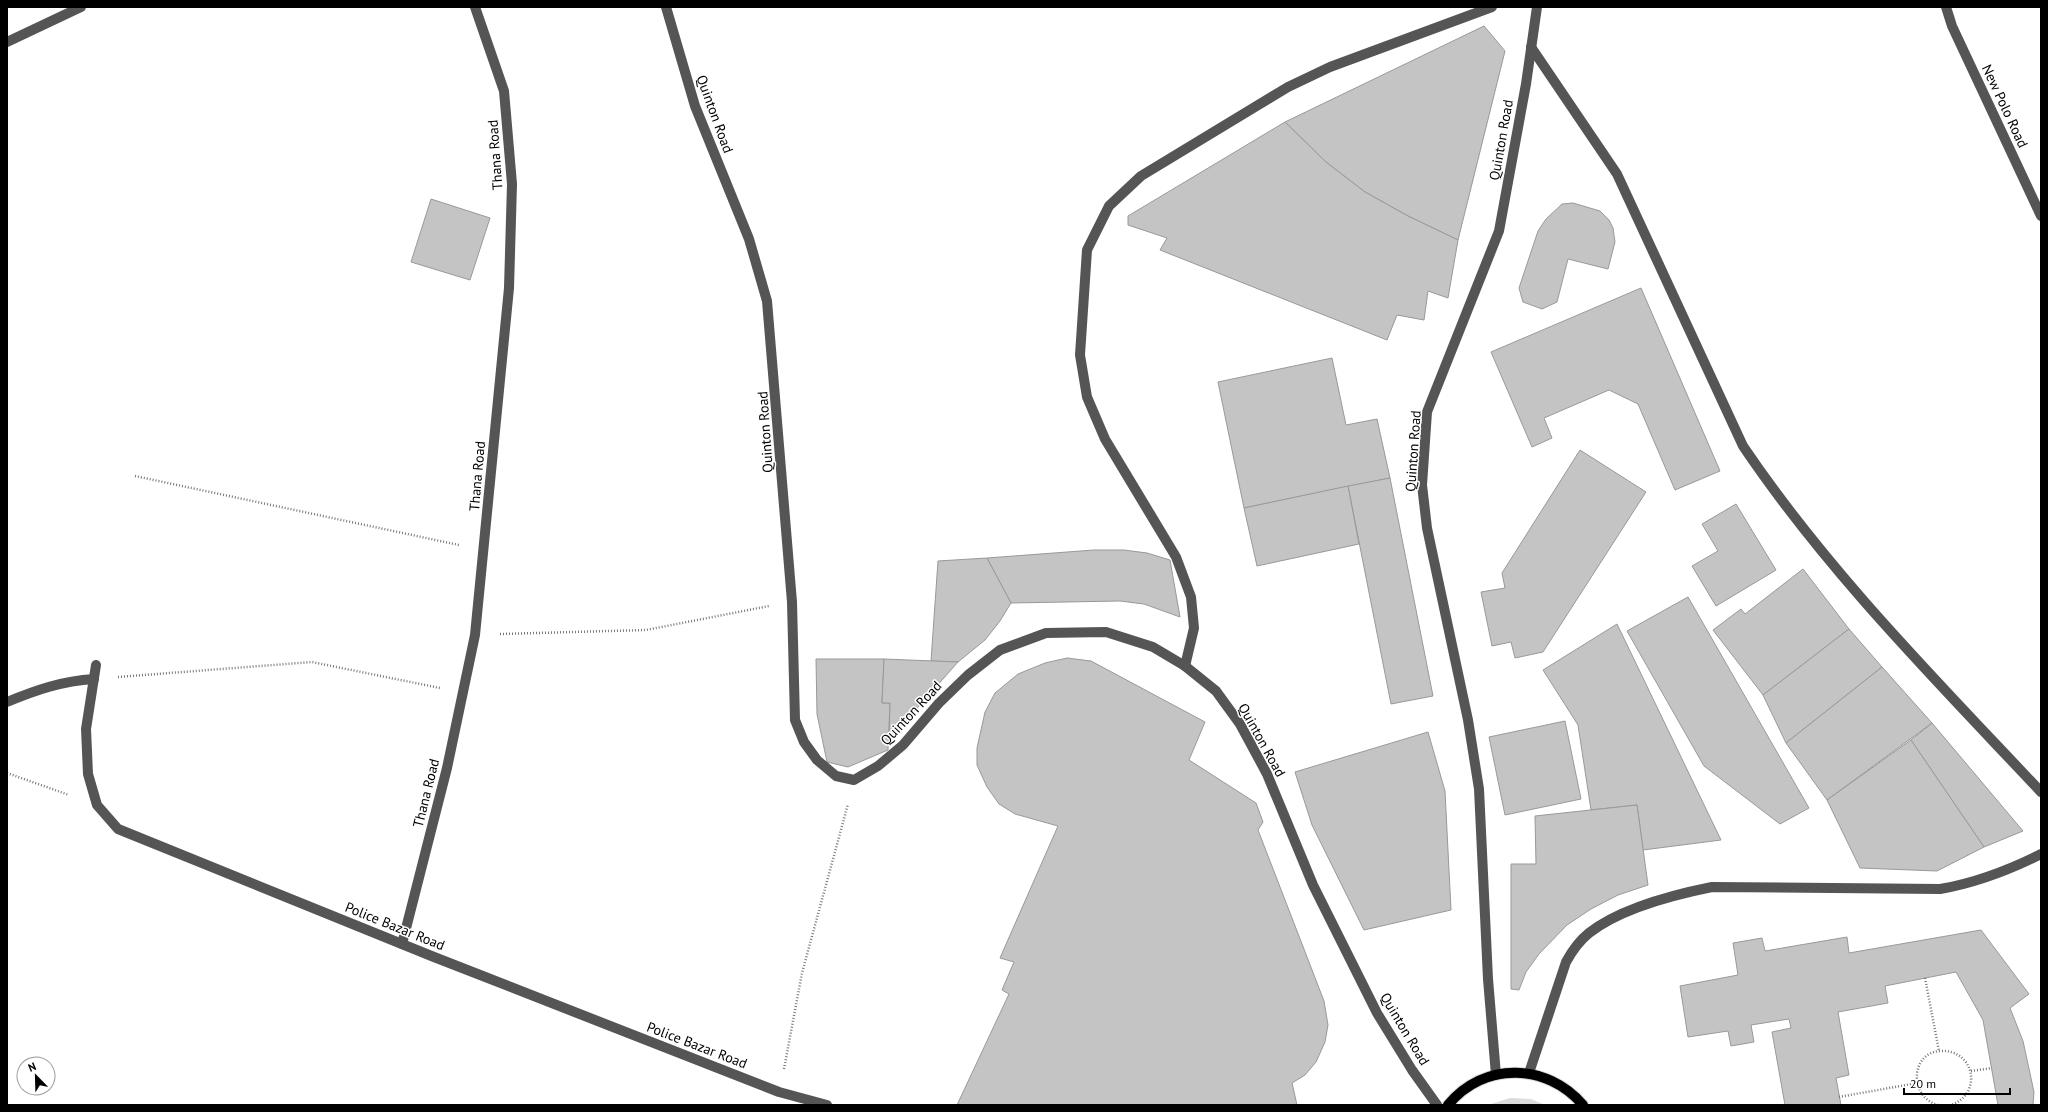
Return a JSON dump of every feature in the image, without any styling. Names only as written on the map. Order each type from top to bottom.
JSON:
[{"type":"main road","points":[[1448,1105],[1466,1088],[1496,1074],[1529,1073],[1553,1080],[1573,1093],[1583,1105]]},
{"type":"street","points":[[7,42],[81,7]]},
{"type":"street","name":"Thana Road","points":[[402,944],[447,768],[475,635],[509,288],[512,184],[504,91],[475,7]]},
{"type":"street","name":"Quinton Road","points":[[666,7],[695,106],[749,239],[767,301],[792,602],[795,720],[804,742],[817,760],[836,776],[854,780],[878,766],[903,745],[939,703],[968,675],[1000,650],[1046,633],[1106,632],[1154,647],[1185,666],[1216,691],[1240,724],[1267,774],[1313,885],[1377,1013],[1412,1070],[1437,1105]]},
{"type":"street","points":[[1185,666],[1194,628],[1190,597],[1176,557],[1105,439],[1087,397],[1080,355],[1087,250],[1109,206],[1141,176],[1288,87],[1330,67],[1492,7]]},
{"type":"street","name":"Quinton Road","points":[[1496,1074],[1488,979],[1479,789],[1468,720],[1427,528],[1422,485],[1427,412],[1500,230],[1537,7]]},
{"type":"street","name":"New Polo Road","points":[[1946,7],[1952,26],[2041,216]]},
{"type":"street","points":[[1531,47],[1617,174],[1743,446],[1765,479],[1860,598],[2041,792]]},
{"type":"street","name":"Police Bazar Road","points":[[96,665],[86,729],[88,774],[97,806],[118,829],[402,944],[779,1092],[827,1105]]},
{"type":"street","points":[[7,702],[39,689],[74,680],[94,679]]},
{"type":"street","points":[[1529,1073],[1566,962],[1575,947],[1588,934],[1627,912],[1687,892],[1712,887],[1940,889],[1964,885],[2041,854]]},
{"type":"path","points":[[135,476],[483,550]]},
{"type":"path","points":[[475,635],[646,630],[792,602]]},
{"type":"path","points":[[94,679],[312,662],[462,693]]},
{"type":"path","points":[[7,773],[97,806]]},
{"type":"path","points":[[779,1092],[802,972],[854,780]]},
{"type":"path","points":[[1925,978],[1938,1051]]},
{"type":"path","points":[[1938,1105],[1924,1098],[1917,1083],[1918,1070],[1922,1061],[1938,1051],[1951,1052],[1960,1056],[1971,1072],[1972,1079],[1967,1092],[1957,1103],[1951,1105]]},
{"type":"path","points":[[1971,1072],[1992,1068]]},
{"type":"path","points":[[1839,1097],[1917,1083]]},
{"type":"shaded area","points":[[1510,1098],[1531,1099],[1545,1105],[1488,1105]]},
{"type":"building","points":[[1484,26],[1505,51],[1458,240],[1408,216],[1365,192],[1326,162],[1285,122]]},
{"type":"building","points":[[1285,122],[1326,162],[1365,192],[1408,216],[1458,240],[1448,298],[1428,291],[1424,320],[1397,315],[1387,340],[1160,250],[1167,238],[1128,225],[1128,216]]},
{"type":"building","points":[[431,199],[490,218],[470,280],[411,262]]},
{"type":"building","points":[[1573,203],[1600,211],[1609,220],[1613,228],[1615,242],[1608,269],[1568,259],[1557,302],[1542,309],[1523,302],[1519,288],[1538,231],[1546,219],[1562,204]]},
{"type":"building","points":[[1641,288],[1720,471],[1675,490],[1638,404],[1609,390],[1544,418],[1552,438],[1532,447],[1491,352]]},
{"type":"building","points":[[1332,358],[1346,425],[1377,419],[1390,478],[1244,508],[1218,382]]},
{"type":"building","points":[[1580,450],[1646,492],[1543,652],[1515,658],[1511,642],[1492,646],[1481,592],[1505,588],[1502,573]]},
{"type":"building","points":[[1390,478],[1433,696],[1391,704],[1348,486]]},
{"type":"building","points":[[1348,486],[1359,544],[1257,566],[1244,508]]},
{"type":"building","points":[[1736,504],[1776,570],[1716,606],[1692,566],[1718,551],[1702,524]]},
{"type":"building","points":[[1094,550],[1124,550],[1147,553],[1170,560],[1180,617],[1144,604],[1120,601],[1011,603],[987,558]]},
{"type":"building","points":[[987,558],[1011,603],[1000,621],[985,640],[958,662],[931,661],[938,561]]},
{"type":"building","points":[[1803,569],[1849,629],[1763,695],[1713,630],[1741,609],[1745,614]]},
{"type":"building","points":[[1688,597],[1809,808],[1780,824],[1704,766],[1627,631]]},
{"type":"building","points":[[1617,624],[1721,840],[1643,850],[1637,805],[1591,810],[1578,725],[1543,670]]},
{"type":"building","points":[[1849,629],[1882,667],[1786,743],[1763,695]]},
{"type":"building","points":[[1067,658],[1091,661],[1205,722],[1189,760],[1256,803],[1263,822],[1258,830],[1324,1001],[1328,1025],[1325,1042],[1316,1062],[1305,1075],[1292,1083],[1297,1105],[957,1105],[1009,994],[1002,990],[1014,962],[1000,958],[1058,826],[1015,814],[999,804],[987,787],[977,765],[977,748],[985,712],[995,693],[1018,674],[1045,663]]},
{"type":"building","points":[[816,659],[884,659],[882,703],[890,703],[888,750],[848,767],[827,762],[817,714]]},
{"type":"building","points":[[884,659],[958,662],[889,740],[890,703],[882,703]]},
{"type":"building","points":[[1882,667],[1932,723],[1827,800],[1786,743]]},
{"type":"building","points":[[1565,721],[1581,799],[1505,815],[1489,737]]},
{"type":"building","points":[[1932,723],[2023,831],[1984,847],[1911,740]]},
{"type":"building","points":[[1428,732],[1445,791],[1451,910],[1364,930],[1312,825],[1295,772]]},
{"type":"building","points":[[1911,740],[1984,847],[1937,871],[1860,868],[1827,800]]},
{"type":"building","points":[[1637,805],[1648,885],[1618,895],[1591,909],[1567,925],[1539,954],[1526,972],[1519,990],[1511,989],[1511,864],[1536,864],[1535,816]]},
{"type":"building","points":[[1981,930],[2029,994],[2010,1008],[2023,1041],[2034,1092],[2033,1105],[1998,1105],[1983,1020],[1956,972],[1885,986],[1888,1003],[1838,1012],[1849,1075],[1836,1078],[1841,1105],[1785,1105],[1772,1032],[1791,1028],[1789,1019],[1751,1025],[1754,1042],[1731,1046],[1728,1031],[1688,1037],[1680,986],[1738,975],[1733,943],[1762,938],[1765,951],[1847,937],[1849,953]]}]
